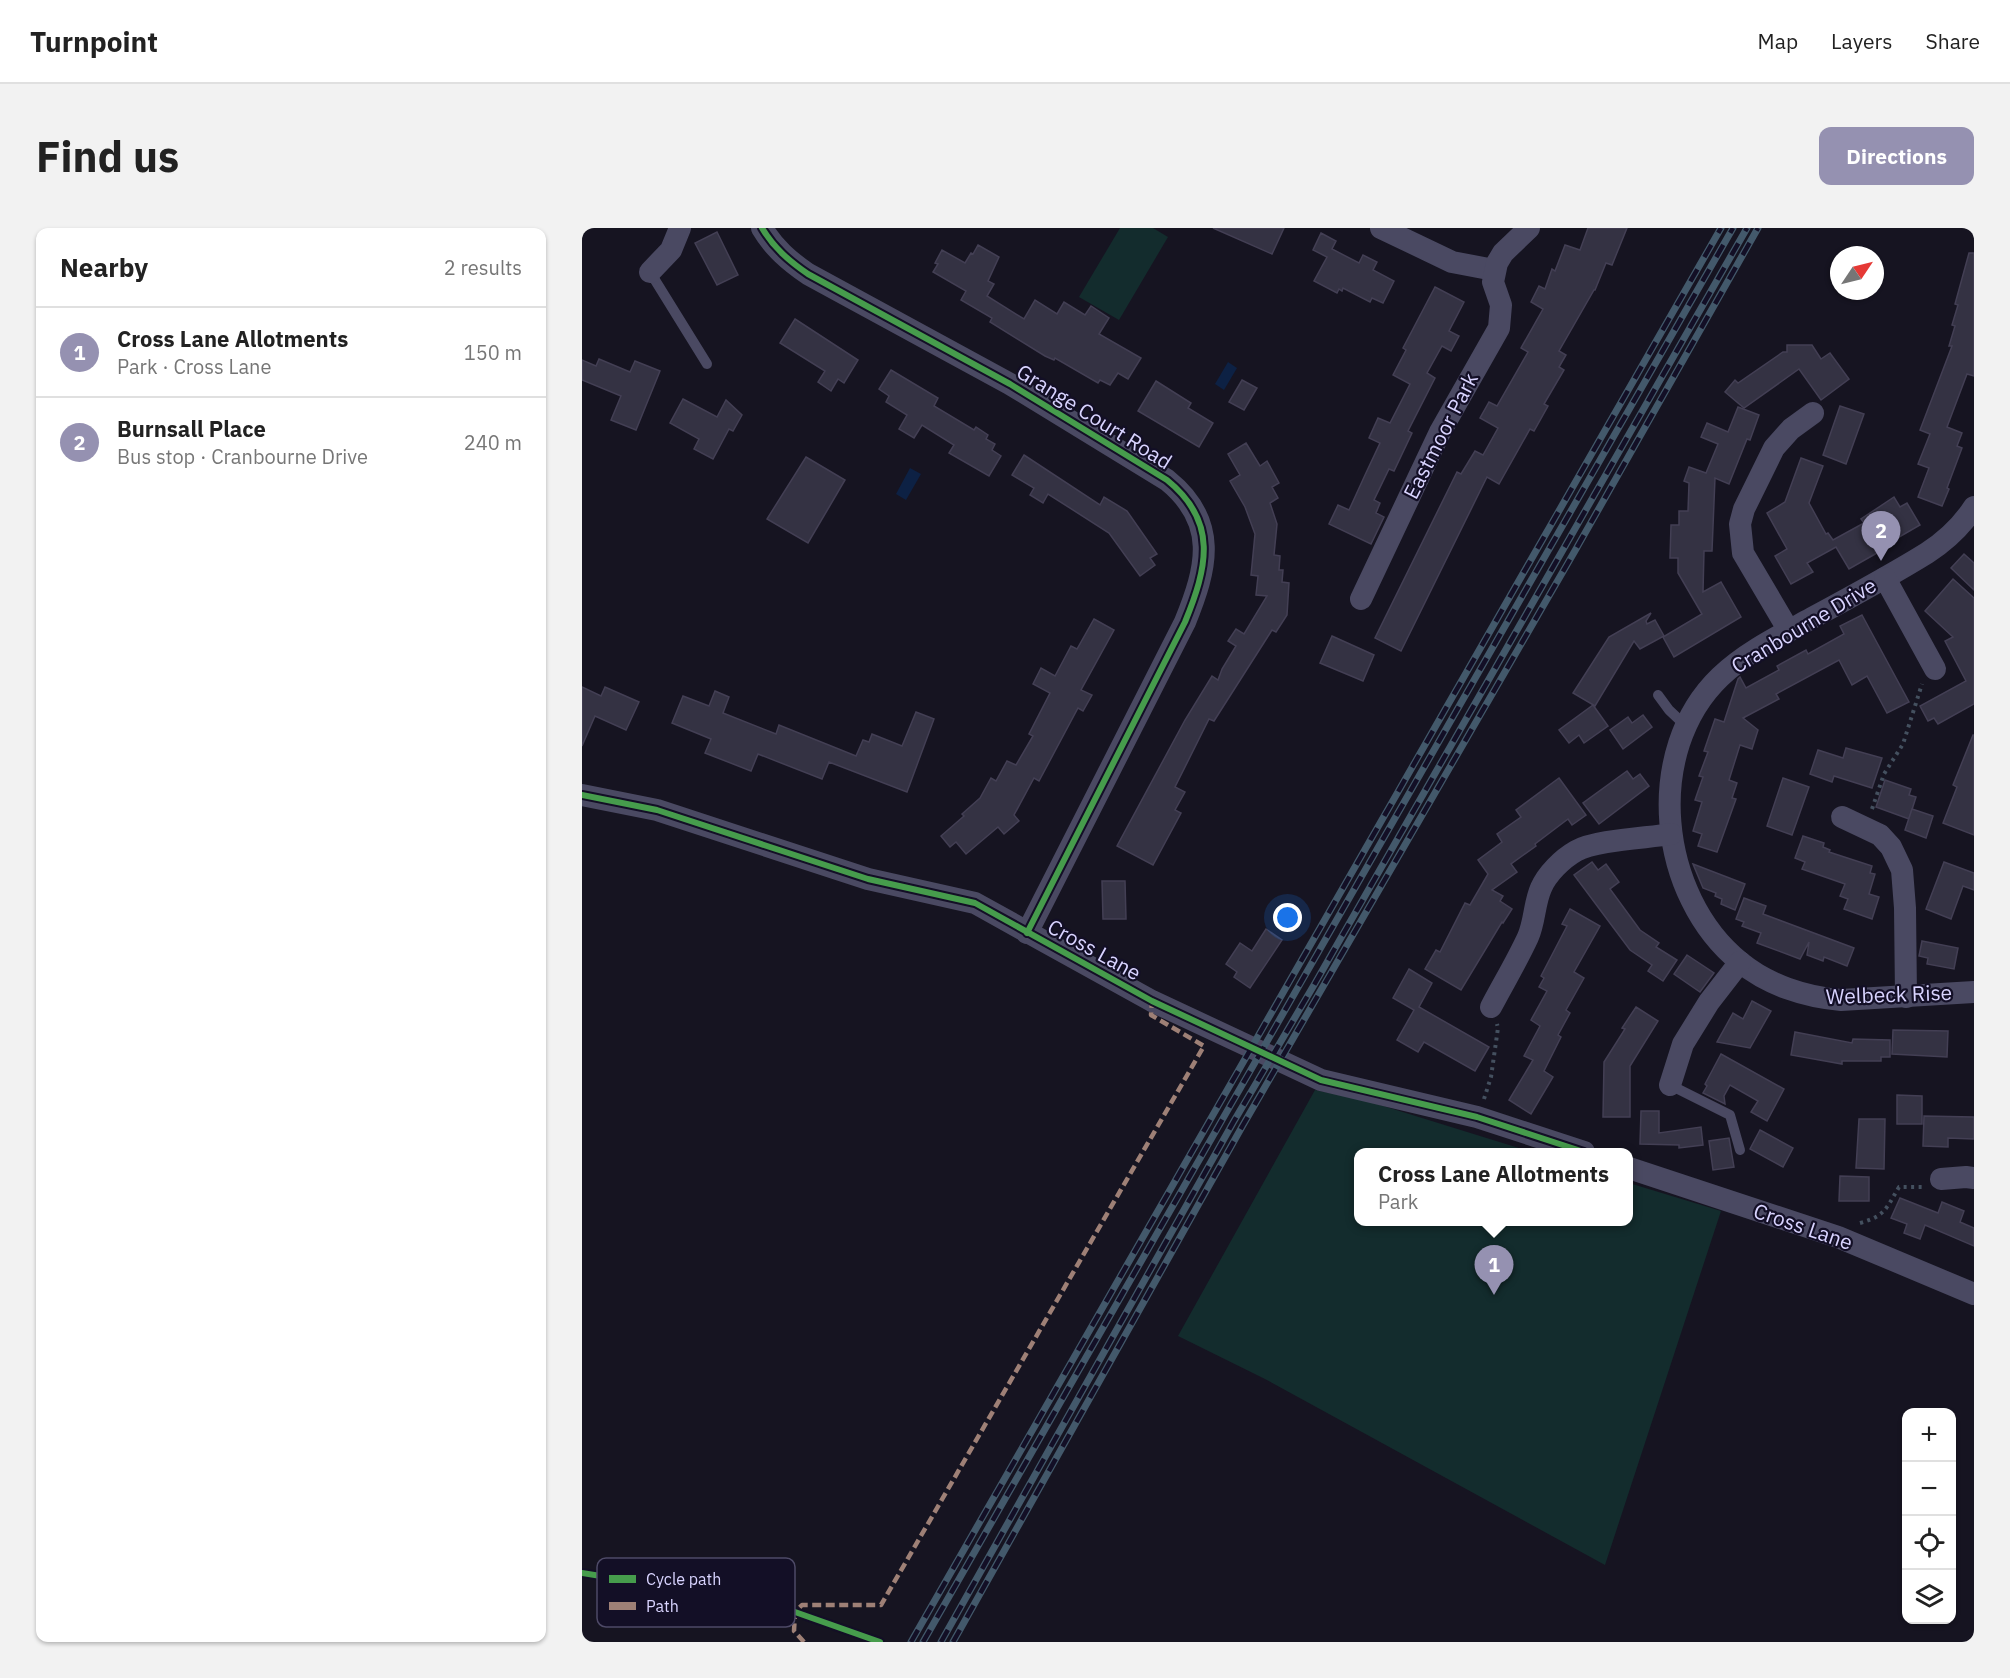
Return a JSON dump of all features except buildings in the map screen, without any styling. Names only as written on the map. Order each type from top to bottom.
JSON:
[{"type":"street","points":[[650,272],[671,250],[680,228]]},
{"type":"street","name":"Grange Court Road","points":[[762,228],[770,242],[790,262],[808,274],[1010,384],[1167,480],[1181,491],[1200,521],[1204,538],[1203,562],[1199,587],[1185,622],[1027,933]]},
{"type":"street","points":[[1381,228],[1452,262],[1494,270],[1503,253],[1529,228]]},
{"type":"street","name":"Eastmoor Park","points":[[1362,599],[1440,432],[1499,327],[1501,305],[1493,282],[1494,270]]},
{"type":"street","points":[[1789,631],[1743,553],[1740,524],[1744,509],[1774,448],[1791,429],[1813,412]]},
{"type":"street","name":"Cranbourne Drive","points":[[1682,874],[1671,834],[1671,778],[1682,735],[1705,696],[1720,678],[1759,648],[1885,578],[1941,544],[1970,521]]},
{"type":"street","name":"Cranbourne Drive","points":[[1885,578],[1935,669]]},
{"type":"street","name":"Cross Lane","points":[[582,795],[657,810],[868,879],[975,903],[1152,1001],[1321,1080],[1477,1117],[1572,1148]]},
{"type":"street","points":[[1842,817],[1880,835],[1891,847],[1902,870],[1905,908],[1906,997]]},
{"type":"street","points":[[1491,1007],[1530,933],[1541,887],[1562,861],[1590,845],[1671,834]]},
{"type":"street","name":"Welbeck Rise","points":[[1682,874],[1689,894],[1703,920],[1719,942],[1740,962],[1770,981],[1792,990],[1820,998],[1841,1000],[1974,992]]},
{"type":"street","points":[[1670,1084],[1683,1044],[1709,1002],[1740,962]]},
{"type":"street","name":"Cross Lane","points":[[1633,1169],[1838,1237],[1974,1294]]},
{"type":"street","points":[[1941,1179],[1974,1178]]},
{"type":"lane","points":[[650,272],[707,364]]},
{"type":"lane","points":[[1659,695],[1669,710],[1686,726]]},
{"type":"lane","points":[[1670,1084],[1730,1115],[1740,1150]]},
{"type":"path","points":[[1866,827],[1884,774],[1903,744],[1920,686],[1935,669]]},
{"type":"path","points":[[1477,1117],[1491,1077],[1498,1028],[1491,1007]]},
{"type":"path","points":[[1838,1237],[1843,1228],[1876,1219],[1884,1212],[1899,1187],[1937,1188],[1941,1179]]},
{"type":"green space","points":[[1120,228],[1153,228],[1168,237],[1119,320],[1079,297]]},
{"type":"green space","points":[[1315,1090],[1364,1100],[1519,1148],[1354,1148],[1354,1226],[1633,1226],[1633,1184],[1721,1211],[1605,1565],[1265,1379],[1178,1336]]},
{"type":"water","points":[[1228,362],[1237,368],[1224,390],[1215,384]]},
{"type":"water","points":[[910,468],[921,474],[906,500],[896,494]]},
{"type":"railway","points":[[911,1642],[1721,228]]},
{"type":"railway","points":[[923,1642],[1733,228]]},
{"type":"railway","points":[[941,1642],[1234,1121],[1747,228]]},
{"type":"railway","points":[[953,1642],[1243,1125],[1576,549],[1758,228]]},
{"type":"marked path","points":[[795,1612],[802,1605],[881,1605],[1204,1046],[1151,1015],[1152,1001]]},
{"type":"marked path","points":[[794,1627],[794,1631],[804,1642]]},
{"type":"cycle path","points":[[762,228],[782,254],[808,274],[1010,384],[1167,480],[1184,496],[1195,512],[1204,546],[1203,564],[1193,602],[1185,622],[1027,933]]},
{"type":"cycle path","points":[[582,795],[657,810],[868,879],[975,903],[1152,1001],[1321,1080],[1477,1117],[1572,1148]]},
{"type":"cycle path","points":[[582,1573],[597,1575]]},
{"type":"cycle path","points":[[795,1612],[880,1642]]},
{"type":"place","name":"Burnsall Place","points":[[1881,561]]},
{"type":"place","name":"Cross Lane Allotments","points":[[1494,1295]]}]
